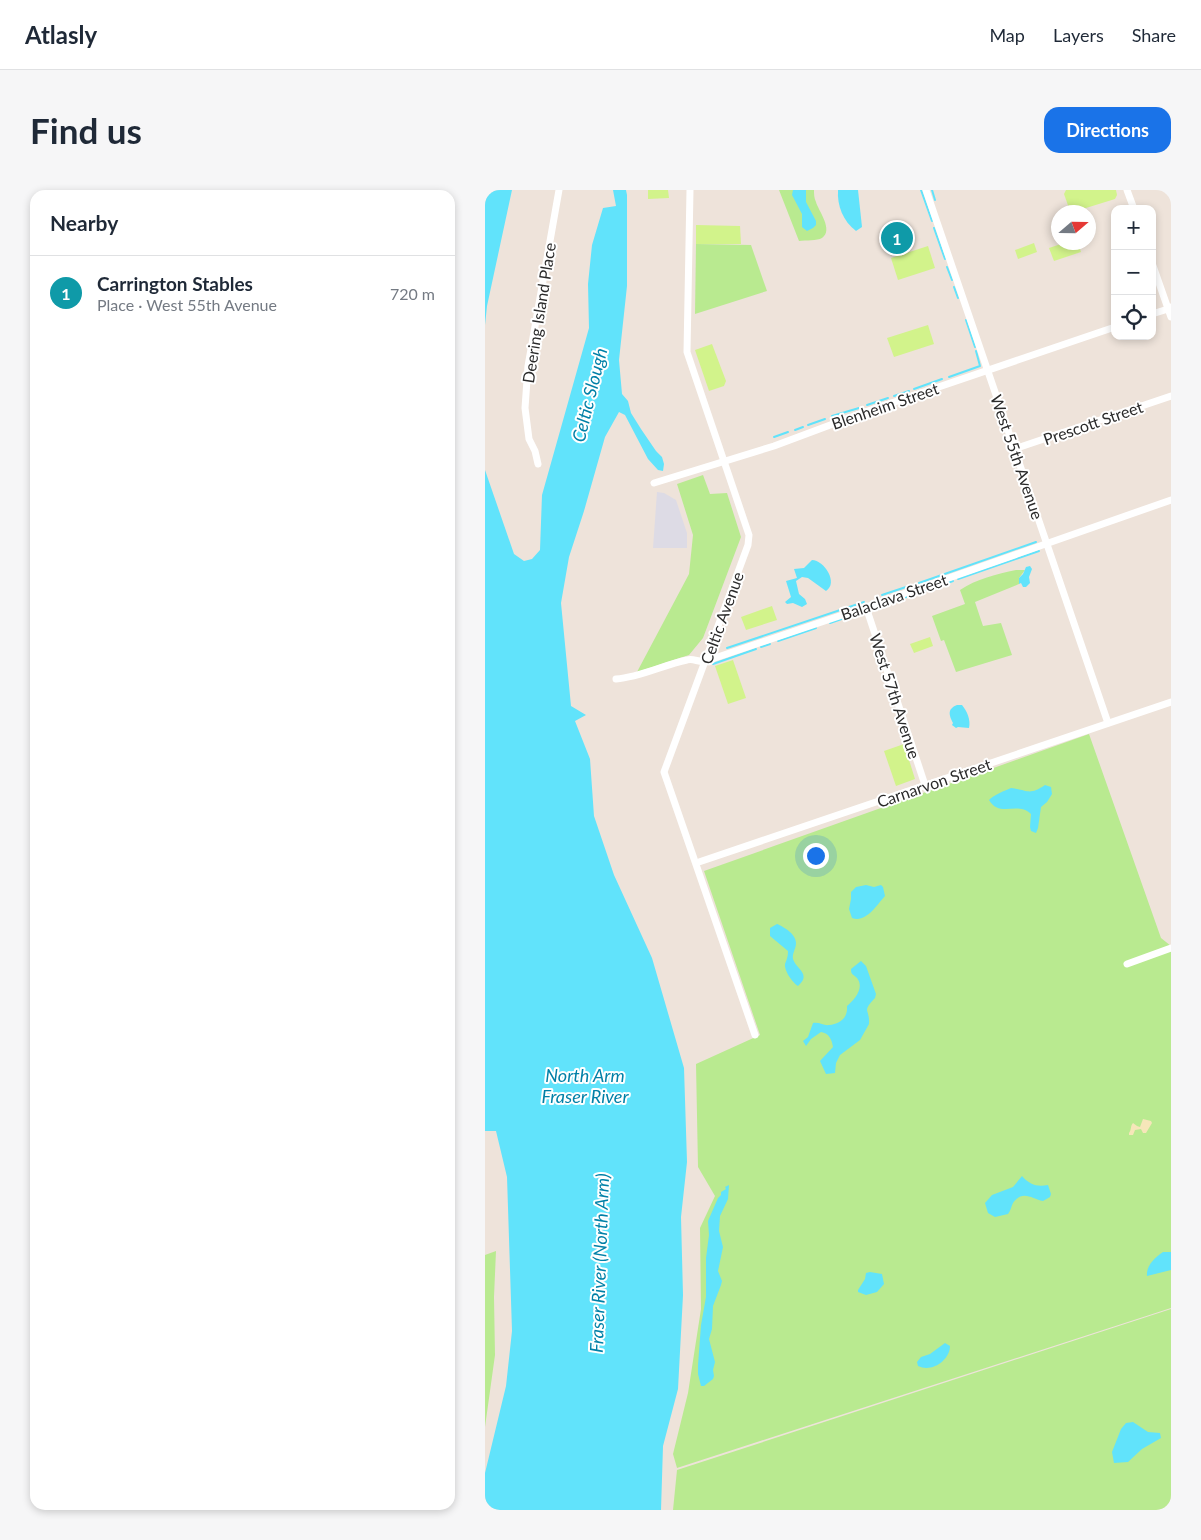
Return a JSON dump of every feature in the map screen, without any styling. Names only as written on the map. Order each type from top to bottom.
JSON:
[{"type":"street","name":"Deering Island Place","points":[[538,464],[535,451],[529,439],[525,408],[528,366],[559,190]]},
{"type":"street","name":"Celtic Avenue","points":[[690,190],[687,352],[749,535],[748,546],[664,772],[755,1035]]},
{"type":"street","name":"West 55th Avenue","points":[[925,190],[1108,724]]},
{"type":"street","points":[[1127,190],[1132,205]]},
{"type":"street","points":[[1156,274],[1170,311],[1156,313]]},
{"type":"street","name":"Blenheim Street","points":[[654,483],[724,462],[1111,328]]},
{"type":"street","name":"Prescott Street","points":[[1014,450],[1171,396]]},
{"type":"street","name":"Balaclava Street","points":[[616,679],[633,677],[689,659],[700,662],[866,607],[1171,500]]},
{"type":"street","name":"West 57th Avenue","points":[[866,607],[925,785]]},
{"type":"street","name":"Carnarvon Street","points":[[696,863],[1171,702]]},
{"type":"street","points":[[1127,964],[1171,948]]},
{"type":"shaded area","points":[[657,492],[664,493],[676,500],[687,533],[687,548],[653,548]]},
{"type":"green space","points":[[648,190],[668,190],[669,198],[648,199]]},
{"type":"green space","points":[[779,190],[814,190],[815,200],[826,225],[825,234],[822,238],[799,241]]},
{"type":"green space","points":[[1066,190],[1116,190],[1117,195],[1115,199],[1096,205],[1068,205],[1064,194]]},
{"type":"green space","points":[[696,225],[740,226],[741,244],[696,244]]},
{"type":"green space","points":[[1034,243],[1037,252],[1018,259],[1015,250]]},
{"type":"green space","points":[[696,244],[751,245],[767,291],[695,314]]},
{"type":"green space","points":[[928,246],[935,268],[898,280],[891,258]]},
{"type":"green space","points":[[1051,247],[1051,250],[1080,250],[1081,252],[1054,261],[1049,248]]},
{"type":"green space","points":[[928,325],[934,344],[894,357],[887,338]]},
{"type":"green space","points":[[712,344],[726,381],[724,386],[709,391],[695,350]]},
{"type":"green space","points":[[703,475],[710,494],[727,493],[741,537],[703,638],[689,655],[637,672],[689,574],[693,535],[677,484]]},
{"type":"green space","points":[[1016,570],[1025,570],[1019,578],[1019,584],[975,602],[983,626],[1001,623],[1012,655],[956,672],[944,640],[941,641],[932,616],[965,604],[960,590],[966,586],[987,577]]},
{"type":"green space","points":[[772,606],[777,620],[746,630],[741,617]]},
{"type":"green space","points":[[930,637],[933,646],[914,653],[910,644]]},
{"type":"green space","points":[[733,660],[746,698],[728,704],[715,666]]},
{"type":"green space","points":[[1089,734],[1161,938],[1171,946],[1171,1308],[677,1468],[673,1454],[688,1393],[701,1309],[700,1228],[715,1196],[698,1167],[696,1064],[760,1035],[704,871]]},
{"type":"green space","points":[[904,744],[915,779],[896,786],[884,751]]},
{"type":"green space","points":[[496,1251],[494,1297],[495,1355],[485,1427],[485,1255]]},
{"type":"green space","points":[[1171,1309],[1171,1510],[673,1510],[677,1470]]},
{"type":"sand","points":[[1143,1119],[1152,1123],[1146,1133],[1143,1133],[1141,1129],[1135,1130],[1133,1135],[1129,1135],[1133,1123],[1140,1127]]},
{"type":"water","points":[[485,190],[512,190],[487,306],[485,325]]},
{"type":"water","name":"North Arm Fraser River","points":[[613,190],[626,190],[627,195],[627,286],[619,360],[622,394],[628,401],[631,413],[662,457],[664,464],[663,471],[658,470],[648,459],[625,415],[619,412],[605,437],[569,557],[561,603],[571,706],[586,715],[575,721],[590,759],[594,816],[614,875],[652,958],[684,1068],[687,1162],[681,1217],[683,1295],[678,1389],[663,1446],[661,1510],[485,1510],[485,1473],[506,1386],[512,1331],[507,1177],[496,1131],[485,1131],[485,470],[514,554],[524,561],[532,559],[540,550],[542,495],[589,328],[588,284],[592,245],[603,208],[616,206]]},
{"type":"water","points":[[793,190],[806,190],[806,202],[816,221],[816,225],[807,231],[802,227],[802,214],[792,195]]},
{"type":"water","points":[[838,190],[858,190],[862,227],[856,231],[842,213]]},
{"type":"water","points":[[812,560],[821,564],[828,572],[831,583],[830,587],[826,591],[808,578],[802,577],[796,581],[799,594],[805,599],[807,604],[802,607],[793,603],[787,604],[785,602],[791,597],[786,581],[797,578],[794,569],[804,568]]},
{"type":"water","points":[[1030,566],[1032,569],[1029,577],[1030,583],[1023,587],[1021,583],[1019,584],[1019,578],[1026,567]]},
{"type":"water","points":[[957,705],[962,705],[965,710],[969,719],[969,728],[956,728],[952,725],[950,710]]},
{"type":"water","points":[[1045,785],[1051,787],[1052,794],[1041,807],[1036,833],[1031,831],[1031,814],[1026,810],[998,808],[989,800],[1011,788],[1032,791]]},
{"type":"water","points":[[866,885],[874,887],[881,885],[885,896],[866,916],[857,919],[852,918],[849,909],[851,892],[856,887]]},
{"type":"water","points":[[777,924],[789,931],[794,937],[796,945],[793,959],[804,978],[798,986],[791,980],[786,970],[785,964],[788,951],[770,936],[770,928]]},
{"type":"water","points":[[861,961],[866,966],[876,994],[867,1009],[869,1024],[860,1040],[840,1055],[836,1063],[835,1073],[826,1074],[820,1061],[833,1047],[830,1037],[821,1032],[811,1039],[806,1046],[803,1041],[808,1037],[813,1023],[827,1025],[843,1020],[847,1006],[855,997],[860,986],[851,969]]},
{"type":"water","points":[[1022,1176],[1034,1185],[1048,1185],[1050,1197],[1043,1201],[1028,1196],[1020,1196],[1013,1203],[1008,1214],[995,1217],[988,1213],[985,1203],[992,1195],[1013,1187]]},
{"type":"water","points":[[729,1185],[728,1199],[720,1216],[719,1231],[723,1247],[718,1271],[722,1281],[713,1306],[712,1329],[709,1339],[715,1362],[714,1376],[704,1386],[701,1386],[698,1365],[701,1325],[706,1297],[708,1221],[721,1192]]},
{"type":"water","points":[[1163,1252],[1171,1252],[1171,1270],[1147,1276],[1151,1262]]},
{"type":"water","points":[[866,1273],[882,1274],[884,1284],[877,1292],[866,1295],[858,1292],[858,1290],[865,1279]]},
{"type":"water","points":[[945,1343],[950,1346],[944,1360],[929,1368],[918,1366],[917,1362],[921,1357],[930,1354]]},
{"type":"water","points":[[1133,1422],[1148,1432],[1160,1433],[1161,1438],[1142,1449],[1128,1462],[1114,1463],[1112,1452],[1121,1429],[1126,1423]]},
{"type":"waterway","points":[[921,190],[932,221]]},
{"type":"waterway","points":[[932,190],[935,200]]},
{"type":"waterway","points":[[934,228],[945,259]]},
{"type":"waterway","points":[[947,267],[952,280]]},
{"type":"waterway","points":[[954,287],[958,298]]},
{"type":"waterway","points":[[966,320],[975,347]]},
{"type":"waterway","points":[[949,377],[980,366],[976,351]]},
{"type":"waterway","points":[[914,389],[942,379]]},
{"type":"waterway","points":[[894,396],[909,391]]},
{"type":"waterway","points":[[867,405],[888,398]]},
{"type":"waterway","points":[[832,416],[859,408]]},
{"type":"waterway","points":[[808,425],[825,419]]},
{"type":"waterway","points":[[795,430],[803,427]]},
{"type":"waterway","points":[[774,437],[788,432]]},
{"type":"waterway","points":[[919,583],[1036,542]]},
{"type":"waterway","points":[[958,579],[1039,551]]},
{"type":"waterway","points":[[939,586],[953,581]]},
{"type":"waterway","points":[[882,595],[906,587]]},
{"type":"waterway","points":[[875,608],[932,588]]},
{"type":"waterway","points":[[727,648],[864,602]]},
{"type":"waterway","points":[[830,623],[862,612]]},
{"type":"waterway","points":[[778,641],[816,628]]},
{"type":"waterway","points":[[761,647],[770,644]]},
{"type":"waterway","points":[[713,664],[756,649]]},
{"type":"place","name":"Carrington Stables","points":[[897,238]]},
{"type":"water label","name":"Celtic Slough","points":[[590,395]]},
{"type":"water label","name":"Fraser River (North Arm)","points":[[600,1263]]}]
